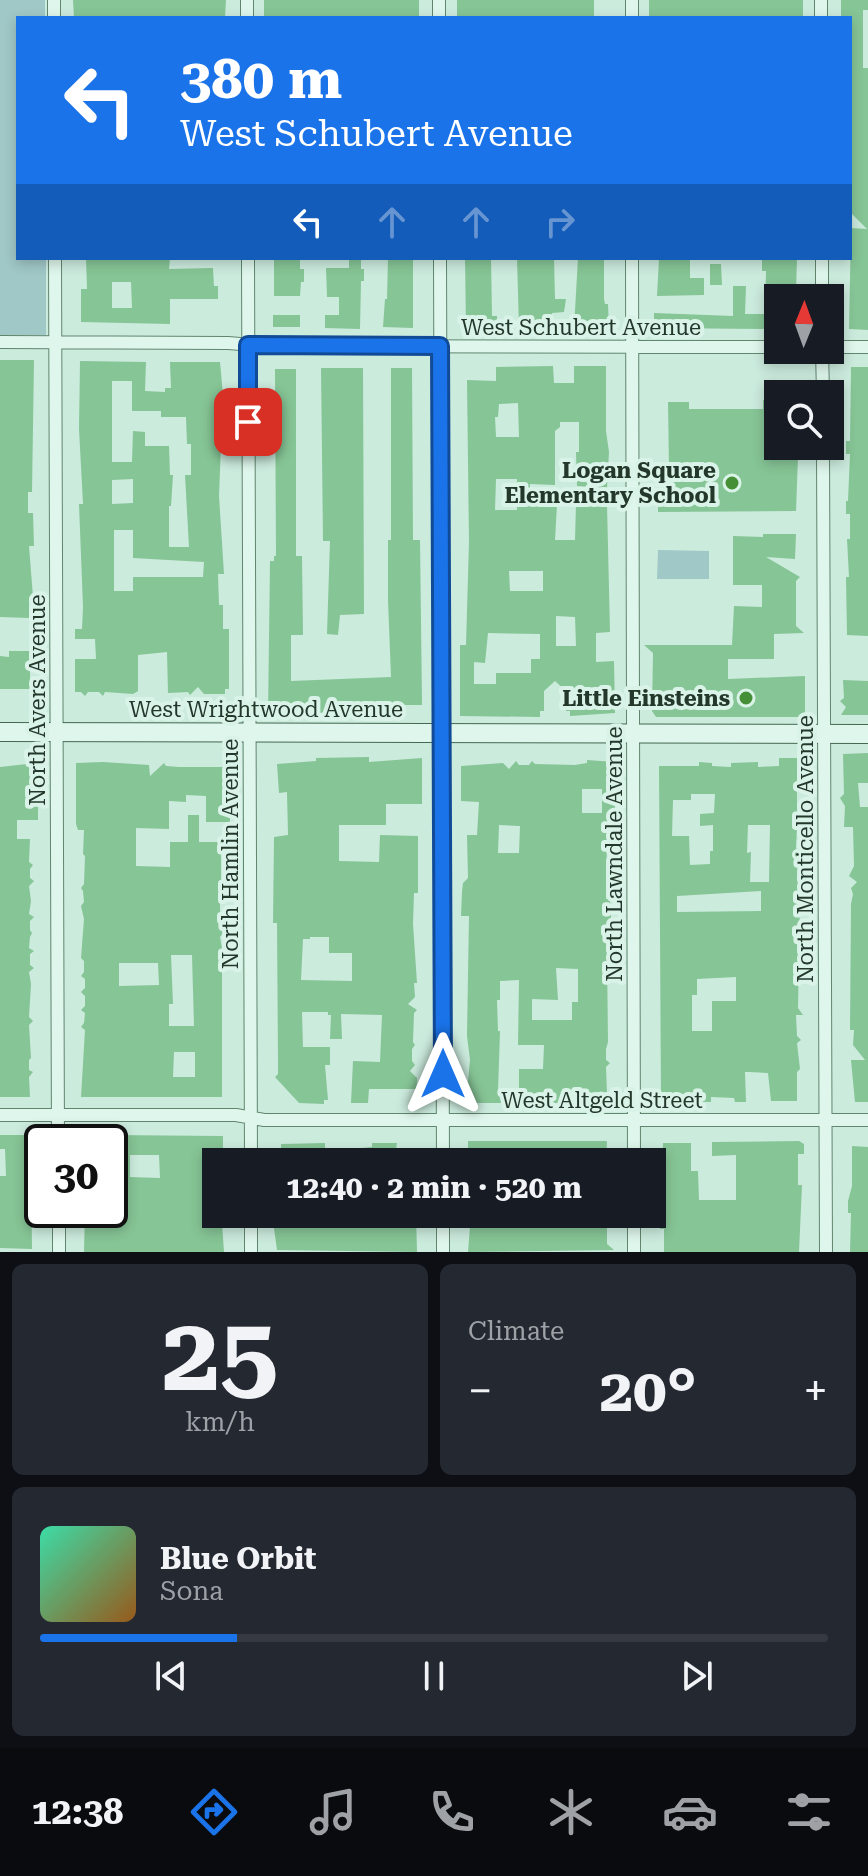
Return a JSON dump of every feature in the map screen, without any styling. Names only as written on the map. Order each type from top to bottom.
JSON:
[{"type":"street","name":"North Avers Avenue","points":[[55,260],[58,1124]]},
{"type":"street","name":"North Hamlin Avenue","points":[[248,260],[251,1148]]},
{"type":"street","points":[[440,260],[443,1148]]},
{"type":"street","name":"North Lawndale Avenue","points":[[632,260],[634,1148]]},
{"type":"street","points":[[822,260],[822,284]]},
{"type":"street","name":"West Schubert Avenue","points":[[0,342],[764,347]]},
{"type":"street","points":[[844,347],[868,347]]},
{"type":"street","name":"North Monticello Avenue","points":[[823,460],[826,1252]]},
{"type":"street","name":"West Wrightwood Avenue","points":[[0,732],[868,734]]},
{"type":"street","name":"West Altgeld Street","points":[[0,1115],[236,1115],[264,1120],[868,1120]]},
{"type":"street","points":[[59,1228],[59,1252]]},
{"type":"street","points":[[251,1228],[251,1252]]},
{"type":"street","points":[[443,1228],[443,1252]]},
{"type":"street","points":[[634,1228],[634,1252]]},
{"type":"shaded area","points":[[0,0],[45,0],[45,16],[16,16],[16,260],[46,260],[46,335],[0,335]]},
{"type":"shaded area","points":[[658,550],[709,551],[709,579],[657,579]]},
{"type":"building","points":[[73,0],[226,0],[225,16],[74,16]]},
{"type":"building","points":[[264,0],[419,0],[419,16],[264,16]]},
{"type":"building","points":[[457,0],[594,0],[594,16],[457,16]]},
{"type":"building","points":[[649,0],[803,0],[803,16],[649,16]]},
{"type":"building","points":[[841,0],[868,0],[868,10],[863,10],[863,68],[868,68],[868,330],[849,329],[852,228],[867,229],[852,214],[852,16],[841,16]]},
{"type":"building","points":[[86,260],[170,260],[169,269],[213,268],[218,299],[170,299],[170,324],[81,322],[81,289],[87,289]],"holes":[[[112,282],[131,282],[132,308],[112,308]]]},
{"type":"building","points":[[274,260],[300,260],[304,282],[301,282],[300,296],[274,296]]},
{"type":"building","points":[[349,260],[361,260],[361,269],[364,269],[360,329],[325,328],[325,315],[339,315],[339,297],[327,297],[326,268],[349,268]]},
{"type":"building","points":[[388,260],[413,260],[413,328],[383,327]]},
{"type":"building","points":[[465,260],[491,260],[492,316],[497,316],[497,328],[466,327]]},
{"type":"building","points":[[517,260],[554,260],[555,299],[566,299],[564,312],[552,313],[551,329],[519,328]]},
{"type":"building","points":[[578,260],[604,260],[604,299],[608,304],[609,327],[574,328]]},
{"type":"building","points":[[659,260],[690,260],[690,278],[704,278],[704,295],[657,296]]},
{"type":"building","points":[[762,260],[797,260],[796,284],[766,284],[766,271],[762,271]]},
{"type":"building","points":[[710,264],[721,264],[722,285],[710,285]]},
{"type":"building","points":[[733,286],[746,286],[745,314],[764,314],[764,329],[654,328],[654,313],[733,316]]},
{"type":"building","points":[[273,315],[300,315],[300,327],[273,327]]},
{"type":"building","points":[[0,360],[34,360],[32,492],[28,492],[28,513],[33,513],[34,546],[29,546],[33,597],[29,597],[29,618],[0,617]]},
{"type":"building","points":[[80,361],[146,362],[145,391],[165,392],[165,388],[171,388],[170,362],[220,362],[224,445],[221,445],[219,496],[224,574],[218,574],[223,629],[229,629],[229,689],[225,689],[225,694],[204,694],[198,687],[190,695],[188,692],[168,693],[167,652],[138,655],[138,691],[133,694],[105,692],[103,696],[99,692],[88,692],[85,696],[75,692],[75,659],[96,659],[95,639],[75,639],[75,629],[82,629],[83,607]],"holes":[[[112,381],[132,381],[132,411],[161,411],[161,417],[186,417],[187,444],[191,444],[191,475],[185,475],[189,547],[169,547],[173,475],[170,475],[169,446],[145,446],[145,432],[133,431],[132,462],[112,462]],[[133,479],[133,503],[112,504],[112,480]],[[114,530],[133,530],[133,558],[204,562],[203,577],[133,577],[133,591],[114,591]]]},
{"type":"building","points":[[553,366],[554,383],[574,383],[574,366],[606,366],[607,488],[577,486],[579,422],[560,422],[560,427],[555,431],[555,485],[530,484],[530,504],[557,504],[555,540],[575,540],[576,504],[607,504],[610,632],[596,633],[596,662],[614,661],[615,713],[570,716],[570,711],[566,711],[566,691],[555,681],[544,691],[544,711],[540,711],[540,717],[460,716],[460,645],[466,645],[469,542],[467,380],[496,381],[496,367]],"holes":[[[518,403],[519,437],[496,437],[495,417],[498,417],[499,404]],[[496,479],[517,479],[517,510],[495,510]],[[509,571],[543,571],[543,591],[510,591]],[[556,616],[575,617],[576,646],[556,646]],[[488,633],[540,634],[540,659],[531,659],[531,673],[496,673],[496,684],[474,684],[474,662],[485,663]]]},
{"type":"building","points":[[851,367],[868,367],[868,636],[847,635],[846,577],[849,577],[847,539],[850,539],[850,514],[846,514],[846,501],[850,454],[846,454],[846,441],[850,441]]},
{"type":"building","points":[[321,368],[363,368],[364,614],[340,615],[338,635],[327,634],[330,541],[323,541]]},
{"type":"building","points":[[391,368],[412,368],[413,540],[420,540],[422,705],[388,705],[388,716],[268,716],[270,561],[274,561],[276,556],[275,369],[296,369],[296,556],[302,556],[303,635],[291,635],[291,681],[391,677],[388,540],[391,540]]},
{"type":"building","points":[[764,400],[764,460],[798,460],[796,511],[658,512],[658,468],[669,468],[668,402],[689,402],[689,409],[763,409]]},
{"type":"building","points":[[763,534],[796,534],[795,559],[766,557],[800,577],[796,581],[796,626],[804,633],[774,634],[774,659],[728,659],[728,679],[805,676],[805,717],[656,717],[652,711],[653,653],[644,645],[732,645],[734,606],[762,607],[762,585],[733,585],[733,536],[763,537]]},
{"type":"building","points":[[9,651],[30,651],[30,689],[0,689],[0,656],[9,657]]},
{"type":"building","points":[[843,680],[868,681],[868,715],[841,715],[846,707],[840,701],[844,698]]},
{"type":"building","points":[[868,753],[868,783],[858,783],[860,807],[868,807],[868,1102],[855,1102],[851,1060],[865,1060],[853,1045],[854,1030],[850,1030],[851,888],[857,882],[849,876],[854,866],[853,827],[844,827],[845,806],[840,798],[844,794],[843,754]]},
{"type":"building","points":[[369,757],[369,762],[422,758],[422,804],[386,804],[386,825],[339,825],[339,861],[379,862],[380,835],[418,836],[418,893],[414,893],[413,924],[417,983],[414,983],[415,997],[408,1004],[417,1010],[414,1013],[415,1045],[412,1049],[415,1065],[410,1071],[417,1078],[416,1089],[369,1089],[368,1103],[351,1103],[353,1061],[380,1062],[382,1015],[341,1014],[342,1039],[330,1039],[331,1015],[328,1012],[302,1012],[303,1047],[330,1047],[330,1065],[325,1065],[328,1100],[324,1100],[324,1104],[299,1103],[275,1077],[278,1061],[277,923],[273,923],[274,837],[288,835],[287,792],[279,793],[277,764],[316,761],[316,758]],"holes":[[[329,937],[329,953],[352,953],[352,981],[301,980],[303,939]]]},
{"type":"building","points":[[779,758],[797,758],[797,815],[802,815],[802,827],[797,827],[796,847],[800,897],[798,1008],[803,1015],[796,1015],[797,1036],[801,1040],[797,1043],[800,1069],[797,1072],[797,1101],[771,1101],[768,1073],[745,1072],[746,1102],[711,1097],[711,1102],[661,1101],[659,766],[699,766],[699,762],[731,767],[731,763],[758,762],[758,767],[779,766]],"holes":[[[691,794],[715,794],[714,813],[700,814],[700,826],[713,825],[710,864],[690,865],[689,836],[672,836],[673,800],[691,800]],[[748,825],[770,825],[769,882],[750,882],[751,852],[747,853]],[[761,891],[761,911],[677,912],[677,896]],[[736,977],[736,1001],[712,1001],[712,1031],[692,1031],[692,995],[697,995],[697,979]]]},
{"type":"building","points":[[587,760],[615,762],[615,827],[607,827],[606,899],[610,899],[612,940],[611,955],[607,955],[606,1060],[610,1063],[606,1067],[607,1093],[613,1093],[604,1103],[466,1103],[470,1060],[467,1036],[469,916],[461,916],[462,892],[463,883],[468,878],[467,835],[477,835],[479,802],[461,801],[461,766],[503,763],[509,769],[516,761],[519,765],[529,765],[532,761],[535,764],[587,763]],"holes":[[[582,789],[602,789],[602,813],[582,813]],[[499,825],[520,826],[519,853],[498,853]],[[556,968],[578,969],[578,1002],[572,1002],[572,1020],[532,1020],[532,999],[558,1000]],[[519,980],[518,1045],[544,1045],[543,1069],[519,1069],[519,1091],[498,1091],[500,1031],[497,1000],[500,1000],[500,981]]]},
{"type":"building","points":[[27,761],[38,761],[38,820],[17,820],[17,839],[30,839],[29,862],[33,865],[30,878],[34,881],[29,886],[29,914],[34,917],[30,921],[32,933],[29,948],[34,951],[30,954],[30,965],[34,968],[29,972],[29,1017],[33,1021],[29,1025],[29,1070],[33,1072],[29,1077],[30,1097],[0,1097],[0,767],[27,764]]},
{"type":"building","points":[[76,763],[149,765],[150,776],[164,763],[179,767],[229,767],[230,822],[206,822],[206,796],[186,795],[186,802],[169,801],[169,829],[136,828],[136,866],[170,867],[170,842],[188,842],[188,815],[199,815],[199,842],[221,842],[221,892],[225,894],[220,901],[220,930],[224,932],[220,937],[222,1097],[81,1097],[85,1030],[81,1027],[85,1013],[81,1010],[85,1006],[85,996],[81,992],[85,988],[85,979],[81,976],[84,972],[81,958],[84,919],[81,906],[84,902],[81,888],[84,884],[85,856],[84,830],[78,830],[76,824]],"holes":[[[171,955],[192,955],[194,1026],[169,1026],[169,1004],[173,1004]],[[119,963],[158,963],[159,985],[119,986]],[[174,1052],[195,1052],[195,1077],[173,1077]]]},
{"type":"building","points":[[0,1135],[24,1135],[24,1228],[32,1228],[32,1249],[0,1248],[0,1176],[6,1176],[5,1149],[0,1149]]},
{"type":"building","points":[[128,1135],[223,1136],[223,1148],[202,1148],[202,1228],[222,1228],[224,1252],[84,1252],[85,1228],[128,1228]],"holes":[[[130,1155],[159,1155],[160,1178],[130,1177]]]},
{"type":"building","points":[[468,1141],[607,1141],[607,1148],[468,1148]]},
{"type":"building","points":[[799,1141],[804,1144],[804,1154],[798,1154],[798,1185],[802,1185],[799,1252],[664,1252],[664,1229],[660,1229],[666,1228],[666,1148],[663,1148],[663,1143],[691,1143],[691,1171],[698,1171],[699,1200],[736,1200],[736,1155],[712,1156],[712,1142]]},
{"type":"building","points":[[325,1143],[325,1148],[281,1148],[281,1144]]},
{"type":"building","points":[[372,1143],[397,1143],[396,1148],[362,1148],[372,1147]]},
{"type":"building","points":[[852,1146],[868,1147],[868,1252],[850,1252],[851,1213],[848,1213],[848,1201],[852,1186]]},
{"type":"building","points":[[274,1228],[416,1228],[417,1252],[277,1250]]},
{"type":"building","points":[[470,1228],[607,1228],[607,1244],[614,1250],[468,1252]]},
{"type":"place","name":"Logan Square Elementary School","points":[[732,483]]},
{"type":"place","name":"Little Einsteins","points":[[746,698]]},
{"type":"route","points":[[248,422],[248,345],[440,346],[443,1074]]}]
